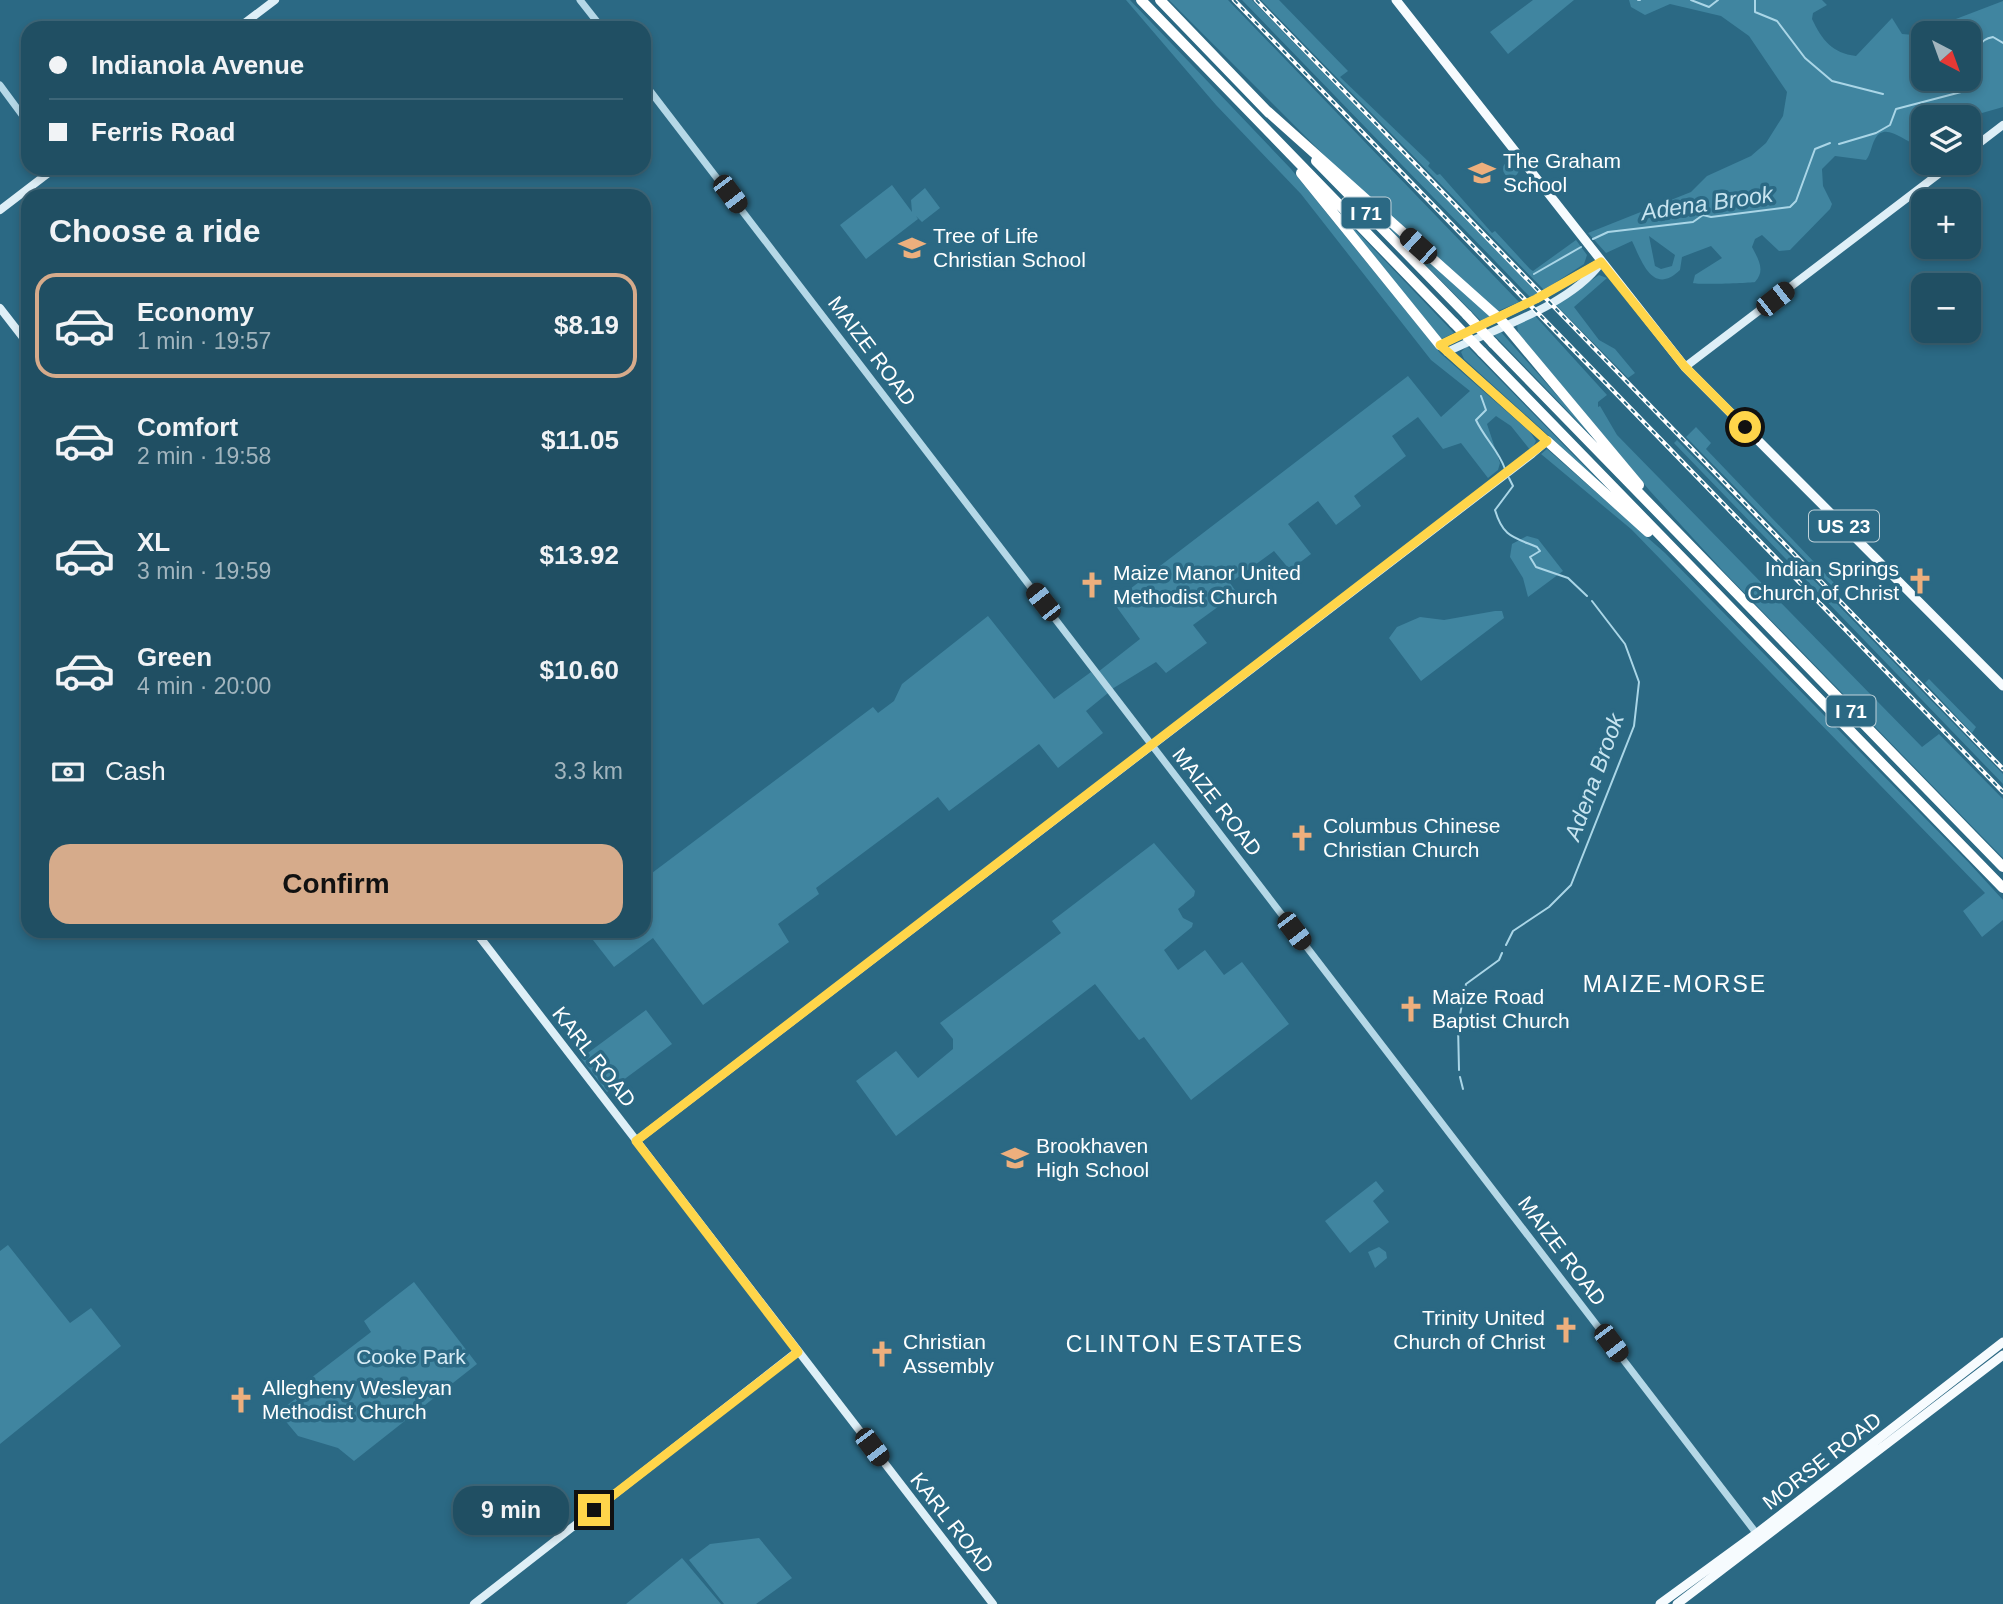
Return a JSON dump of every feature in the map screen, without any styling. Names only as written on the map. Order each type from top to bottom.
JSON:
[{"type":"highway","name":"I 71","points":[[1140,0],[2003,888]]},
{"type":"highway","name":"I 71","points":[[1160,0],[2003,867]]},
{"type":"highway","points":[[1266,110],[1502,321],[1699,554]]},
{"type":"highway","points":[[1270,134],[1444,348]]},
{"type":"highway","points":[[1547,441],[1701,579]]},
{"type":"main road","points":[[247,21],[275,0]]},
{"type":"main road","name":"US 23","points":[[1396,0],[1685,367],[2003,686]]},
{"type":"main road","points":[[1981,142],[2003,125]]},
{"type":"main road","points":[[28,189],[46,175]]},
{"type":"main road","points":[[1685,367],[1937,175]]},
{"type":"main road","points":[[0,210],[21,194]]},
{"type":"main road","points":[[636,1141],[1547,441],[1444,348],[1562,295],[1592,274],[1601,262]]},
{"type":"main road","points":[[0,308],[21,335]]},
{"type":"main road","name":"KARL ROAD","points":[[480,938],[993,1604]]},
{"type":"main road","name":"MORSE ROAD","points":[[1677,1604],[2003,1342]]},
{"type":"main road","points":[[474,1604],[798,1352]]},
{"type":"main road","name":"MORSE ROAD","points":[[1660,1604],[1705,1571],[1759,1538],[2003,1355]]},
{"type":"main road","points":[[1687,1596],[1705,1571]]},
{"type":"street","points":[[580,0],[596,21]]},
{"type":"street","points":[[0,85],[21,114]]},
{"type":"street","name":"MAIZE ROAD","points":[[651,92],[1759,1538]]},
{"type":"green space","points":[[1126,0],[1130,0],[1291,169],[1440,353],[1530,432],[1536,441],[1531,451],[1511,426],[1496,416],[1487,424],[1500,463],[1498,470],[1488,478],[1461,443],[1443,449],[1418,417],[1392,436],[1406,456],[1354,496],[1361,506],[1336,525],[1318,501],[1288,524],[1311,554],[1290,570],[1274,551],[1230,583],[1237,593],[1193,625],[1207,643],[1166,673],[1156,662],[1112,689],[1098,672],[1140,639],[1113,602],[1408,376],[1441,417],[1470,391],[1431,360],[1301,194],[1216,105]]},
{"type":"green space","points":[[1169,0],[1228,0],[1519,302],[1498,311],[1493,307],[1348,179]]},
{"type":"green space","points":[[1242,0],[1252,0],[1538,293],[1530,297]]},
{"type":"green space","points":[[1261,0],[1279,0],[1348,71],[1340,77],[1430,163],[1428,166],[1437,175],[1440,174],[1492,233],[1495,231],[1530,269],[1533,271],[1576,240],[1587,255],[1584,264],[1544,290]]},
{"type":"green space","points":[[1533,0],[1574,0],[1508,54],[1490,32]]},
{"type":"green space","points":[[1629,0],[1822,0],[1827,5],[1813,13],[1812,19],[1834,49],[1856,56],[1892,18],[1902,34],[1911,35],[1911,91],[1981,91],[1981,21],[1951,21],[2003,1],[2003,107],[1981,113],[1981,105],[1911,105],[1911,142],[1884,132],[1875,139],[1866,160],[1835,156],[1822,169],[1823,186],[1832,204],[1830,209],[1790,250],[1779,251],[1762,235],[1755,239],[1752,247],[1760,273],[1755,282],[1693,283],[1695,275],[1722,258],[1711,246],[1682,257],[1680,270],[1671,277],[1656,278],[1644,266],[1632,241],[1606,253],[1588,233],[1691,192],[1707,176],[1751,156],[1766,143],[1783,116],[1787,92],[1749,36],[1721,16],[1670,4],[1645,15],[1631,7]],"holes":[[[1649,236],[1675,255],[1672,266],[1661,269],[1655,266]]]},
{"type":"green space","points":[[1508,161],[1514,161],[1519,169],[1517,175],[1508,177],[1503,172],[1503,166]]},
{"type":"green space","points":[[892,185],[912,212],[911,200],[925,188],[940,208],[922,222],[916,216],[918,219],[866,259],[840,225]]},
{"type":"green space","points":[[1325,198],[1454,333],[1439,340]]},
{"type":"green space","points":[[1375,214],[1492,315],[1481,321]]},
{"type":"green space","points":[[1599,275],[1607,278],[1574,307],[1599,340],[1615,349],[1635,373],[1628,378],[1555,304]]},
{"type":"green space","points":[[1536,317],[1607,395],[1598,402],[1598,407],[1600,406],[1617,435],[1922,747],[1939,734],[2003,799],[2003,858],[1724,572],[1650,491],[1518,333],[1517,324]]},
{"type":"green space","points":[[1501,332],[1608,453],[1494,335]]},
{"type":"green space","points":[[1467,346],[1602,484],[1464,359],[1461,352]]},
{"type":"green space","points":[[1696,427],[1711,443],[1706,449],[1835,584],[1833,587],[1686,437]]},
{"type":"green space","points":[[1677,440],[2003,774],[2003,784],[1674,443]]},
{"type":"green space","points":[[1547,449],[1665,553],[1970,864],[2003,900],[2003,920],[1982,937],[1963,911],[1985,893],[1631,529],[1541,454]]},
{"type":"green space","points":[[1527,536],[1538,539],[1563,571],[1528,597],[1523,578],[1510,557],[1512,544]]},
{"type":"green space","points":[[1502,611],[1504,618],[1421,681],[1389,638],[1397,627],[1420,617],[1444,620]]},
{"type":"green space","points":[[988,616],[1054,699],[1091,672],[1108,693],[1086,711],[1103,733],[1058,768],[1039,744],[949,811],[938,797],[816,888],[819,894],[778,924],[789,942],[703,1005],[653,938],[614,967],[591,938],[651,938],[651,874],[873,707],[878,713],[894,701],[902,684]]},
{"type":"green space","points":[[1929,679],[1976,727],[1972,733],[1925,683]]},
{"type":"green space","points":[[1154,843],[1195,891],[1194,896],[1178,909],[1183,918],[1193,923],[1192,927],[1164,950],[1178,970],[1205,950],[1224,975],[1242,962],[1289,1024],[1191,1100],[1144,1037],[1139,1040],[1095,984],[896,1136],[856,1081],[896,1051],[918,1078],[953,1049],[953,1039],[940,1023],[1061,933],[1052,921]]},
{"type":"green space","points":[[646,1010],[672,1044],[607,1092],[581,1058]]},
{"type":"green space","points":[[1376,1181],[1384,1191],[1373,1201],[1389,1222],[1350,1253],[1325,1221]]},
{"type":"green space","points":[[8,1245],[70,1323],[91,1308],[121,1346],[0,1444],[0,1251]]},
{"type":"green space","points":[[1379,1247],[1386,1252],[1387,1258],[1375,1268],[1368,1252]]},
{"type":"green space","name":"Cooke Park","points":[[414,1282],[477,1364],[354,1461],[338,1448],[298,1436],[278,1412],[302,1394],[298,1388],[371,1332],[364,1321]]},
{"type":"green space","points":[[759,1538],[792,1578],[756,1604],[724,1604],[689,1560],[710,1544]]},
{"type":"green space","points":[[682,1558],[721,1604],[626,1604]]},
{"type":"waterway","points":[[1691,0],[1709,7],[1718,0]]},
{"type":"waterway","points":[[1755,0],[1755,12],[1777,21],[1805,58],[1832,81],[1883,94]]},
{"type":"waterway","name":"Adena Brook","points":[[1839,144],[1876,133],[1890,125],[1896,109],[1965,91],[1980,45],[1993,37],[2003,43]]},
{"type":"waterway","name":"Adena Brook","points":[[1593,239],[1608,232],[1693,222],[1703,215],[1711,217],[1790,207],[1796,201],[1815,149],[1830,143]]},
{"type":"waterway","name":"Adena Brook","points":[[1534,274],[1581,247]]},
{"type":"waterway","name":"Adena Brook","points":[[1481,396],[1486,410],[1476,420],[1505,469]]},
{"type":"waterway","name":"Adena Brook","points":[[1509,478],[1513,486],[1495,510],[1505,531],[1537,547],[1540,551],[1530,557],[1536,567],[1568,578],[1587,596]]},
{"type":"waterway","name":"Adena Brook","points":[[1506,945],[1513,931],[1549,907],[1571,885],[1634,726],[1639,682],[1625,644],[1592,601]]},
{"type":"waterway","name":"Adena Brook","points":[[1459,1070],[1458,1025],[1466,984],[1499,960],[1502,953]]},
{"type":"waterway","name":"Adena Brook","points":[[1460,1077],[1463,1089]]},
{"type":"railway","points":[[1234,0],[2003,792]]},
{"type":"railway","points":[[1256,0],[2003,769]]},
{"type":"place","name":"The Graham School","points":[[1482,173]]},
{"type":"place","name":"Tree of Life Christian School","points":[[912,248]]},
{"type":"place","name":"Indian Springs Church of Christ","points":[[1920,581]]},
{"type":"place","name":"Maize Manor United Methodist Church","points":[[1092,585]]},
{"type":"place","name":"Columbus Chinese Christian Church","points":[[1302,838]]},
{"type":"place","name":"Maize Road Baptist Church","points":[[1411,1009]]},
{"type":"place","name":"Brookhaven High School","points":[[1015,1158]]},
{"type":"place","name":"Trinity United Church of Christ","points":[[1566,1330]]},
{"type":"place","name":"Christian Assembly","points":[[882,1354]]},
{"type":"place","name":"Allegheny Wesleyan Methodist Church","points":[[241,1400]]},
{"type":"district","name":"MAIZE-MORSE","points":[[1675,984]]},
{"type":"district","name":"CLINTON ESTATES","points":[[1185,1344]]},
{"type":"route","points":[[594,1510],[798,1352],[636,1141],[1504,477],[1547,441],[1440,345],[1536,299],[1601,262],[1685,367],[1745,427]]}]
